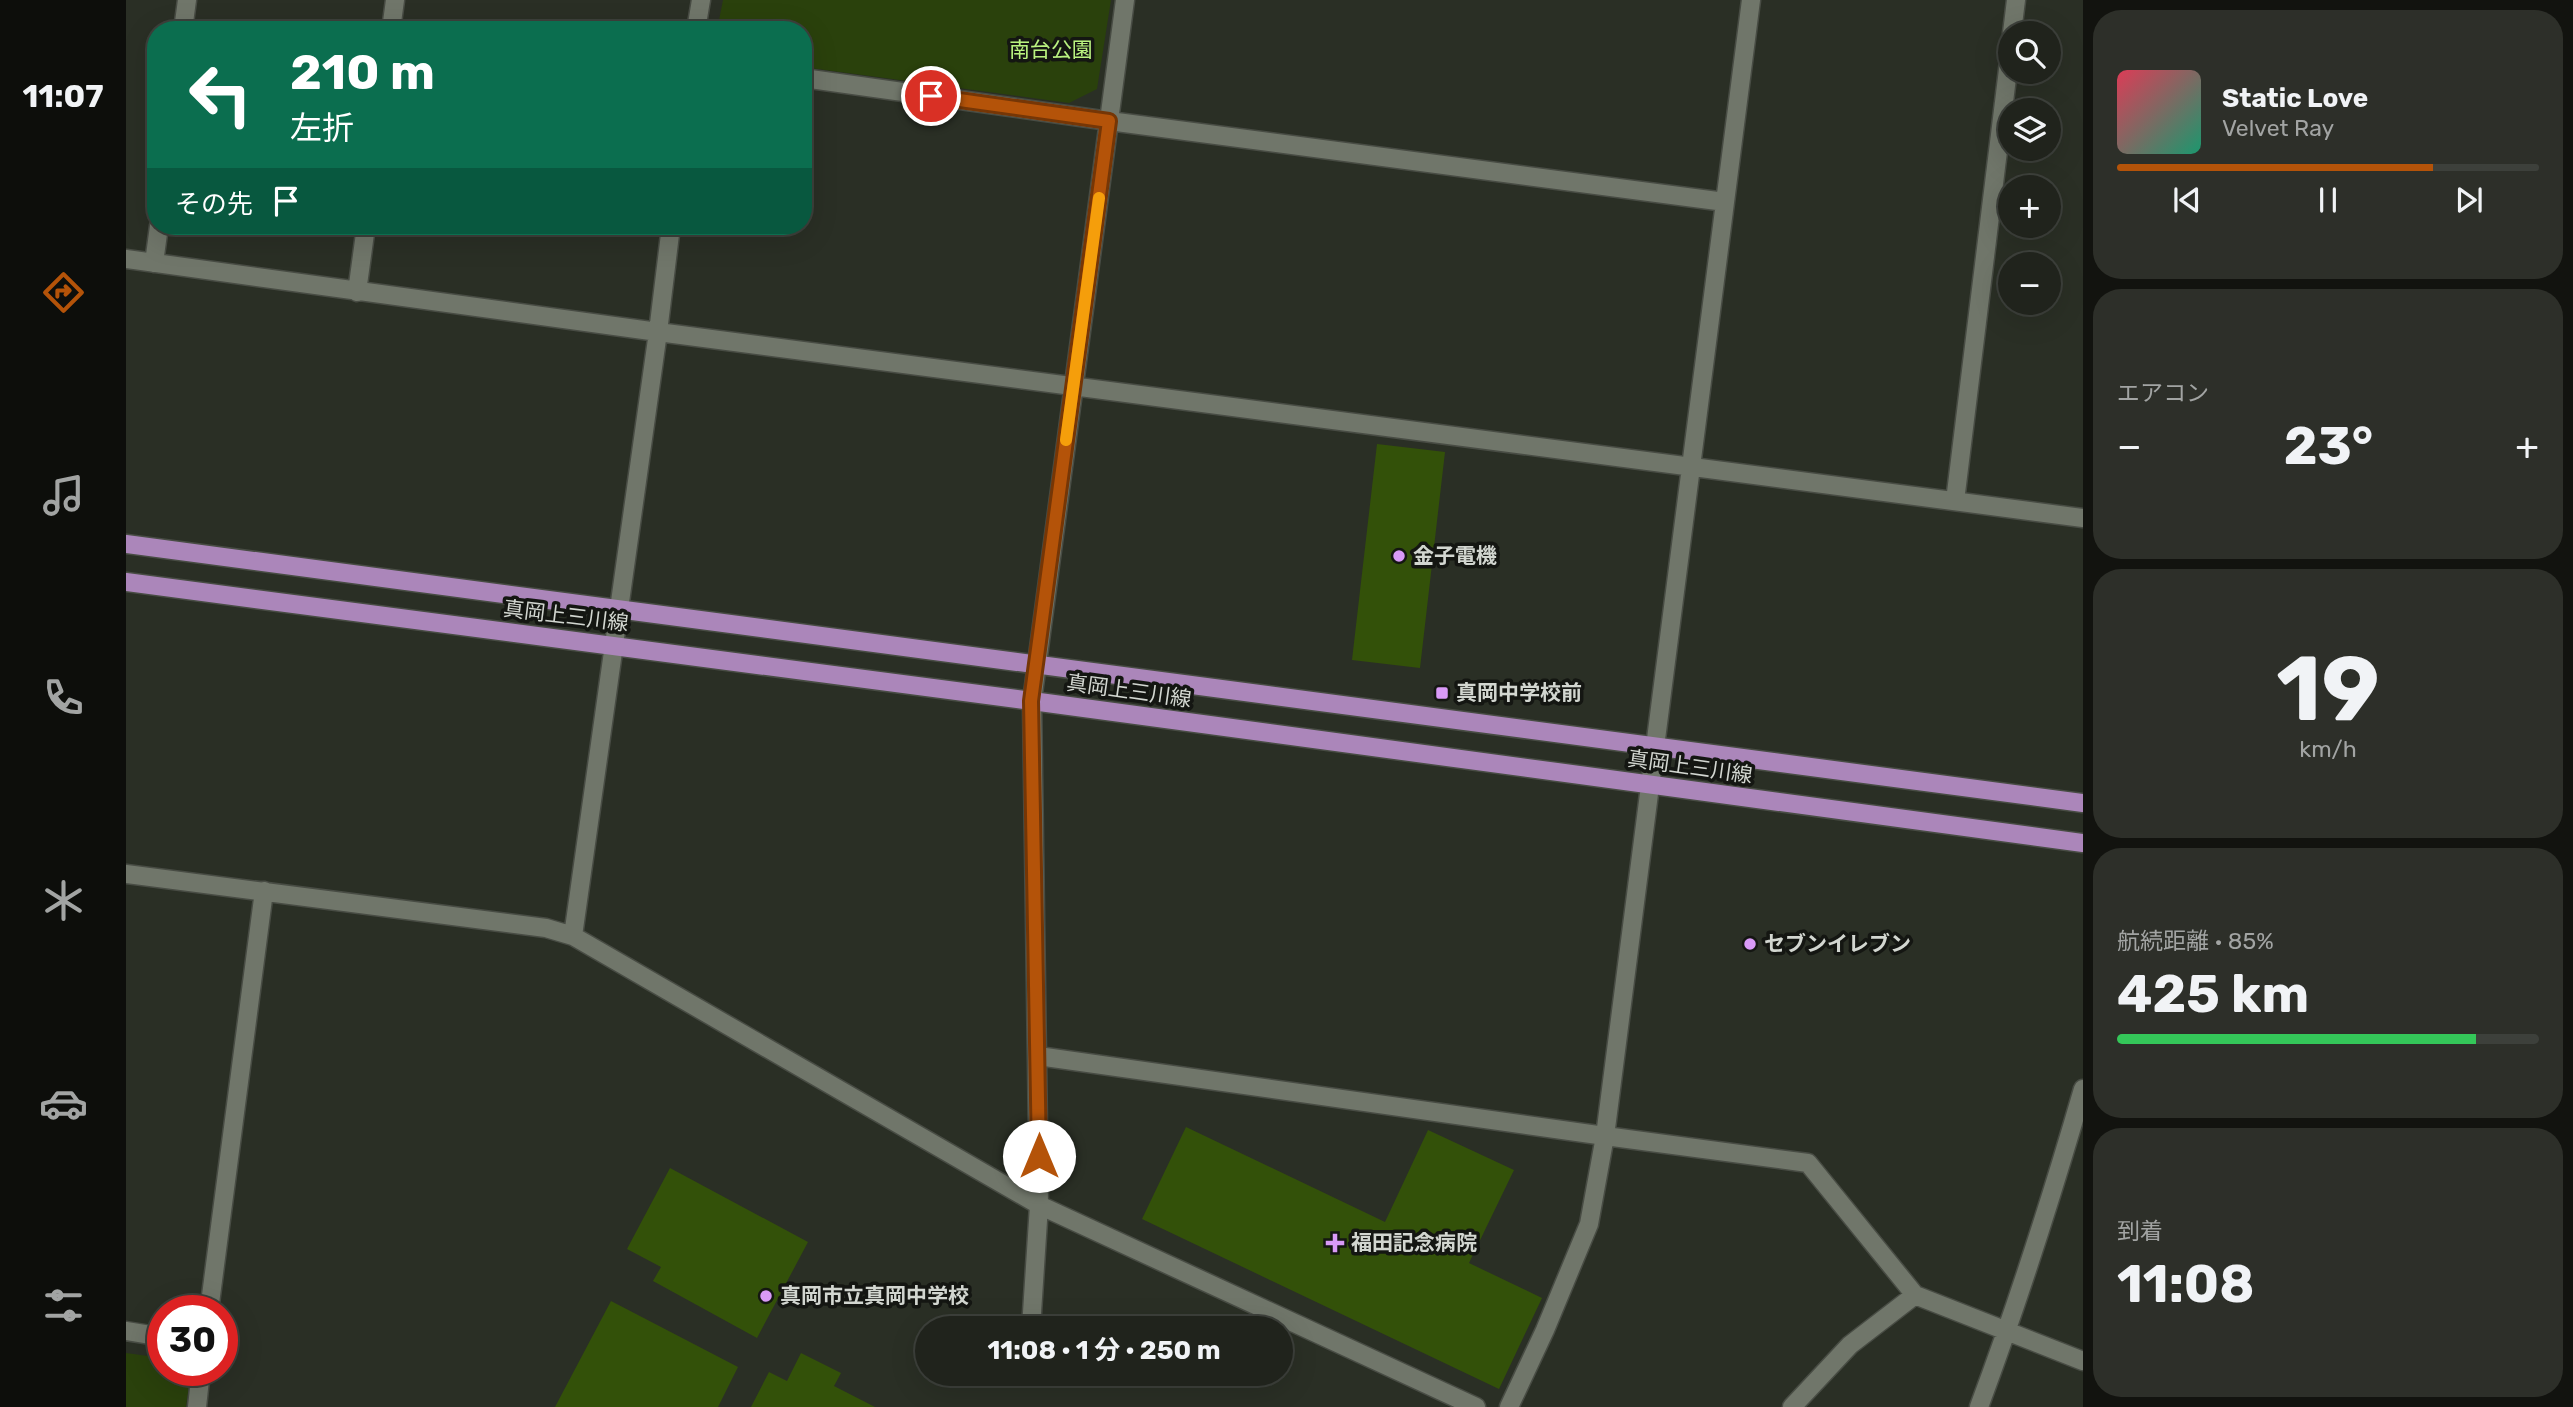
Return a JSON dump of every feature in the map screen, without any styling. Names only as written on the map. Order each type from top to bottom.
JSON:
[{"type":"main road","name":"真岡上三川線","points":[[126,544],[2083,803]]},
{"type":"main road","name":"真岡上三川線","points":[[126,582],[2083,843]]},
{"type":"street","points":[[184,21],[187,0]]},
{"type":"street","points":[[392,21],[395,0]]},
{"type":"street","points":[[698,21],[701,0]]},
{"type":"street","points":[[1032,1316],[1039,1205],[1031,701],[1125,0]]},
{"type":"street","points":[[1509,1407],[1545,1330],[1589,1224],[1605,1136],[1751,0]]},
{"type":"street","points":[[2013,21],[2016,0]]},
{"type":"street","points":[[812,79],[1725,202]]},
{"type":"street","points":[[1955,501],[2006,84]]},
{"type":"street","points":[[154,263],[158,235]]},
{"type":"street","points":[[357,292],[365,235]]},
{"type":"street","points":[[573,936],[670,235]]},
{"type":"street","points":[[126,259],[658,332],[2083,518]]},
{"type":"street","points":[[126,874],[546,928],[573,936],[1039,1205],[1476,1407]]},
{"type":"street","points":[[211,1295],[264,891]]},
{"type":"street","points":[[1038,1056],[1808,1163],[1915,1295],[2083,1361]]},
{"type":"street","points":[[1979,1407],[2008,1331],[2083,1089]]},
{"type":"street","points":[[1792,1407],[1850,1345],[1915,1295]]},
{"type":"street","points":[[126,1331],[147,1334]]},
{"type":"street","points":[[197,1407],[199,1386]]},
{"type":"green space","name":"南台公園","points":[[723,0],[1111,0],[1097,89],[1069,103],[812,68],[812,21],[719,21]]},
{"type":"green space","points":[[126,1353],[147,1356],[147,1386],[189,1386],[186,1407],[126,1407]]},
{"type":"building","name":"金子電機","points":[[1377,444],[1445,452],[1420,668],[1352,660]]},
{"type":"building","name":"福田記念病院","points":[[1186,1127],[1385,1222],[1428,1130],[1514,1170],[1469,1263],[1542,1298],[1499,1389],[1142,1219]]},
{"type":"building","points":[[670,1168],[808,1242],[757,1338],[653,1281],[661,1267],[627,1249]]},
{"type":"building","points":[[611,1301],[738,1367],[718,1407],[555,1407]]},
{"type":"building","points":[[801,1353],[841,1373],[834,1386],[875,1407],[751,1407],[769,1372],[787,1381]]},
{"type":"slow traffic","points":[[1066,440],[1099,198]]},
{"type":"place","name":"金子電機","points":[[1399,556]]},
{"type":"place","name":"真岡中学校前","points":[[1442,693]]},
{"type":"place","name":"セブンイレブン","points":[[1750,944]]},
{"type":"place","name":"福田記念病院","points":[[1335,1243]]},
{"type":"place","name":"真岡市立真岡中学校","points":[[766,1296]]},
{"type":"route","points":[[931,96],[1109,121],[1031,701],[1039,1156]]}]
